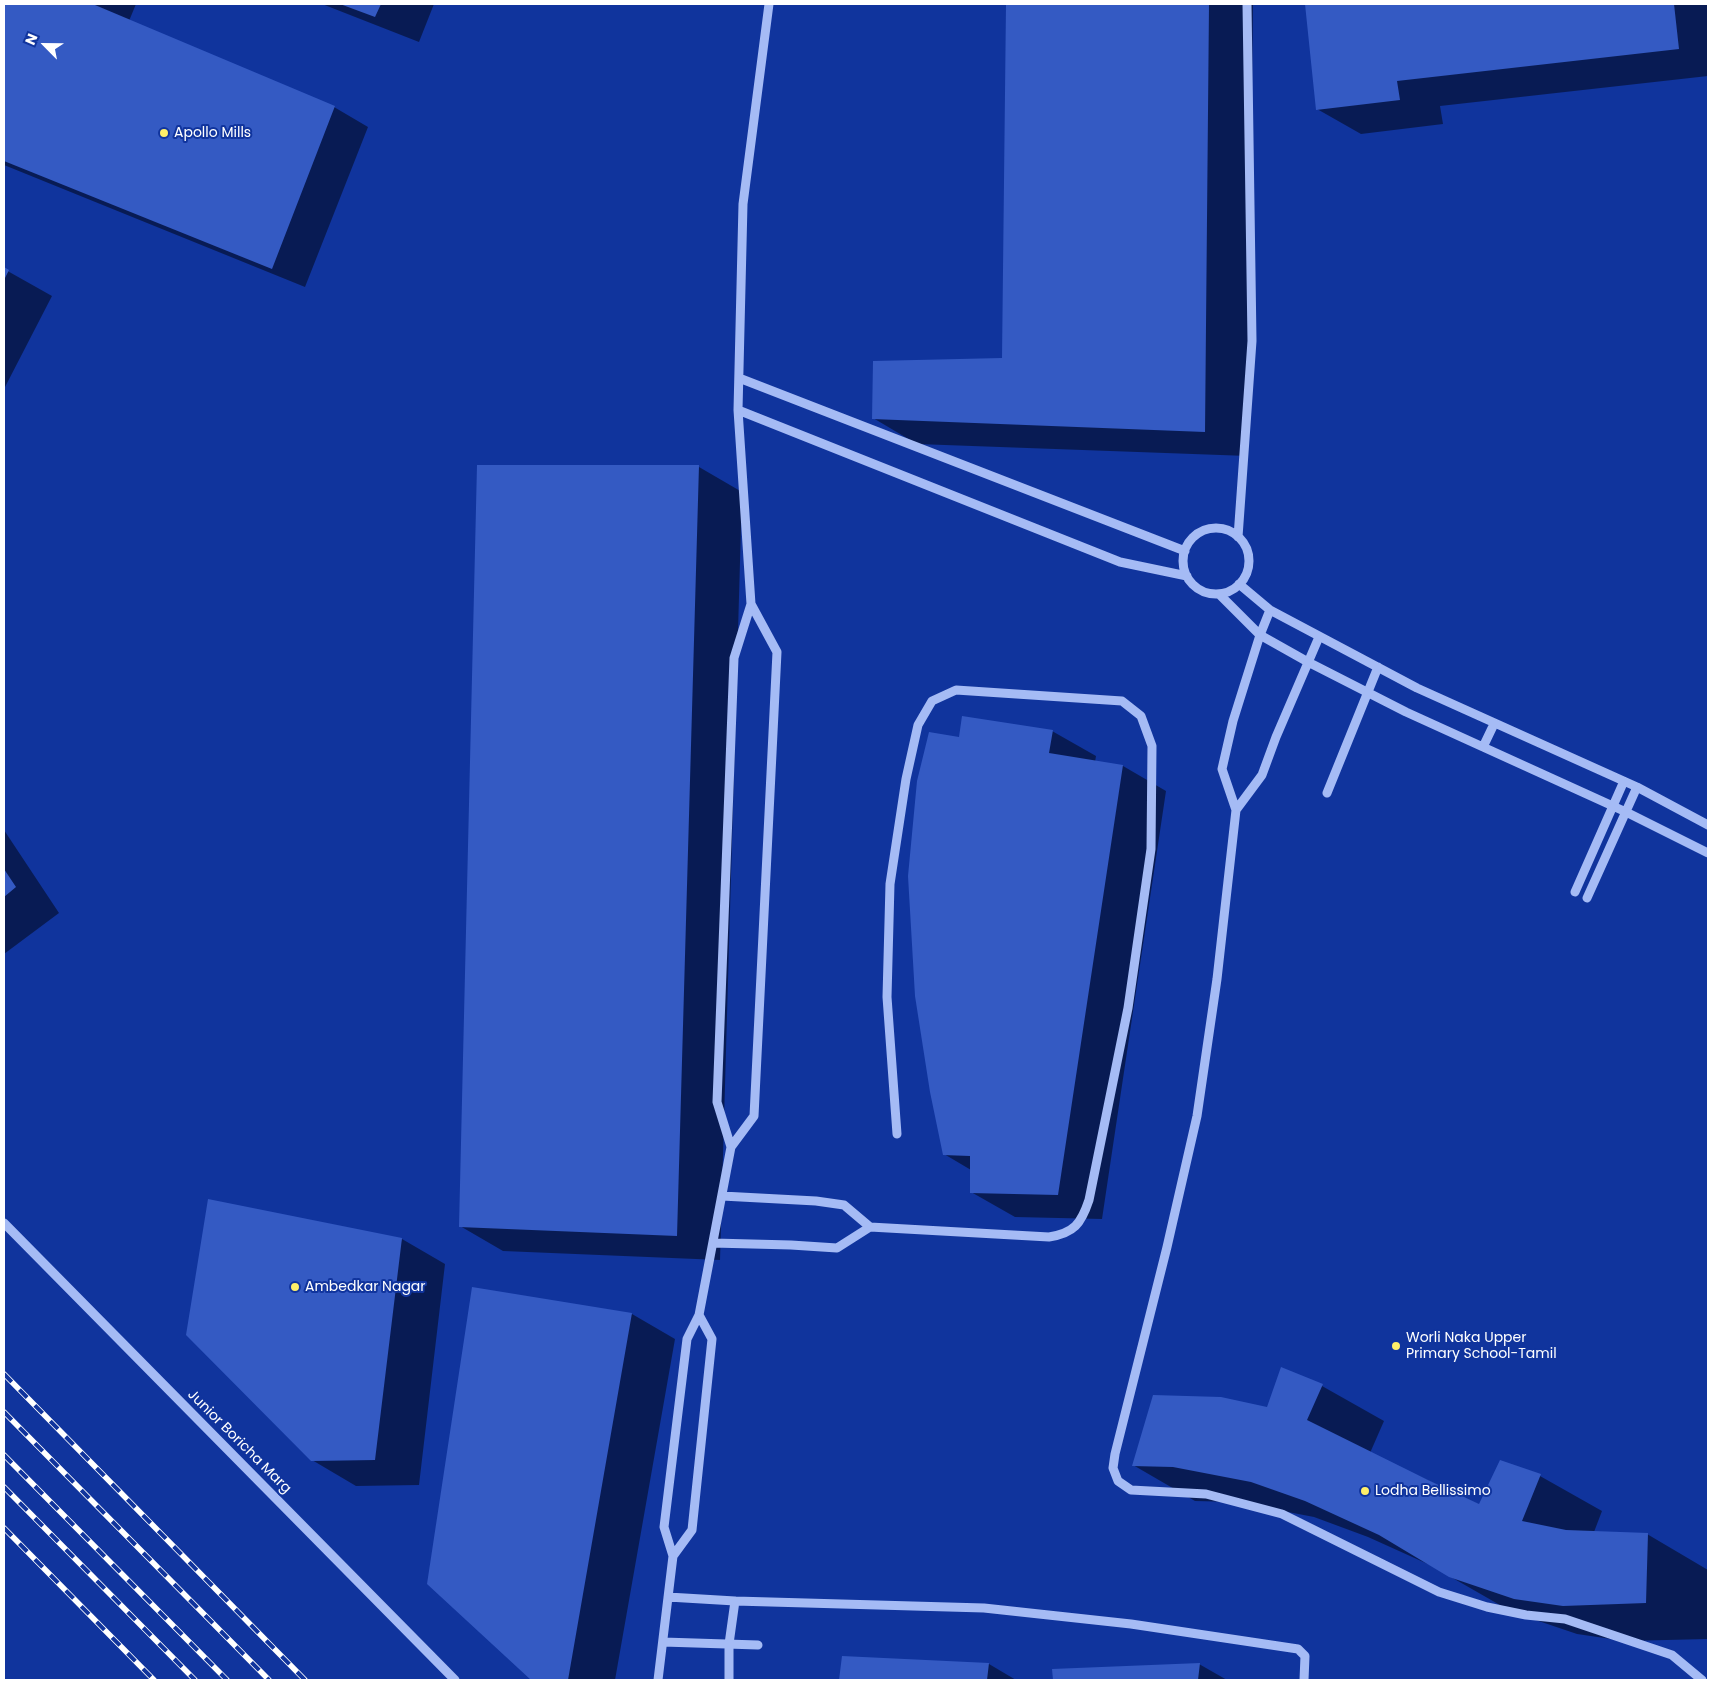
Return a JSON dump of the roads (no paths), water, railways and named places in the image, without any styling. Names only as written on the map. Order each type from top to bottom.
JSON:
[{"type":"street","points":[[731,1147],[717,1102],[734,658],[751,604],[738,410],[743,204],[769,4]]},
{"type":"street","points":[[1238,537],[1252,341],[1247,4]]},
{"type":"street","points":[[738,378],[1185,551]]},
{"type":"street","points":[[738,410],[1120,562],[1187,576]]},
{"type":"street","points":[[1219,528],[1229,531],[1238,537],[1248,555],[1248,566],[1245,576],[1230,591],[1219,594],[1199,589],[1191,583],[1185,573],[1183,562],[1185,551],[1190,541],[1208,529],[1219,528]]},
{"type":"street","points":[[1239,584],[1270,610],[1417,688],[1494,724],[1585,762],[1708,825]]},
{"type":"street","points":[[1219,594],[1260,635],[1308,662],[1483,747],[1626,812],[1708,854]]},
{"type":"street","points":[[658,1680],[673,1556],[664,1527],[686,1339],[699,1315],[731,1147],[754,1116],[777,652],[751,604]]},
{"type":"street","points":[[1270,610],[1260,635],[1233,721],[1222,769],[1236,810],[1217,978],[1197,1116],[1167,1248],[1114,1454],[1113,1468],[1118,1481],[1130,1490],[1206,1494],[1282,1514],[1439,1592],[1487,1607],[1526,1615],[1565,1619],[1672,1654],[1702,1680]]},
{"type":"street","points":[[1236,810],[1262,775],[1319,637]]},
{"type":"street","points":[[1327,793],[1378,667]]},
{"type":"street","points":[[713,1243],[837,1248],[870,1227],[1050,1237],[1064,1234],[1076,1227],[1084,1215],[1089,1200],[1128,1008],[1151,849],[1152,746],[1141,716],[1122,701],[956,690],[932,701],[918,725],[906,779],[890,884],[887,997],[896,1134]]},
{"type":"street","points":[[1483,747],[1494,724]]},
{"type":"street","points":[[1575,892],[1624,781]]},
{"type":"street","points":[[1587,898],[1637,787]]},
{"type":"street","points":[[722,1196],[816,1201],[844,1205],[870,1227]]},
{"type":"street","name":"Junior Boricha Marg","points":[[4,1223],[455,1680]]},
{"type":"street","points":[[673,1556],[692,1530],[712,1339],[699,1315]]},
{"type":"street","points":[[668,1596],[734,1601],[984,1608],[1131,1624],[1298,1649],[1305,1656],[1304,1680]]},
{"type":"street","points":[[729,1680],[729,1644],[734,1601]]},
{"type":"street","points":[[664,1642],[758,1645]]},
{"type":"railway","points":[[4,1374],[305,1680]]},
{"type":"railway","points":[[4,1412],[269,1680]]},
{"type":"railway","points":[[4,1455],[227,1680]]},
{"type":"railway","points":[[4,1487],[195,1680]]},
{"type":"railway","points":[[4,1528],[154,1680]]},
{"type":"place","name":"Apollo Mills","points":[[164,133]]},
{"type":"place","name":"Ambedkar Nagar","points":[[295,1287]]},
{"type":"place","name":"Worli Naka Upper Primary School-Tamil","points":[[1396,1346]]},
{"type":"place","name":"Lodha Bellissimo","points":[[1365,1491]]}]
